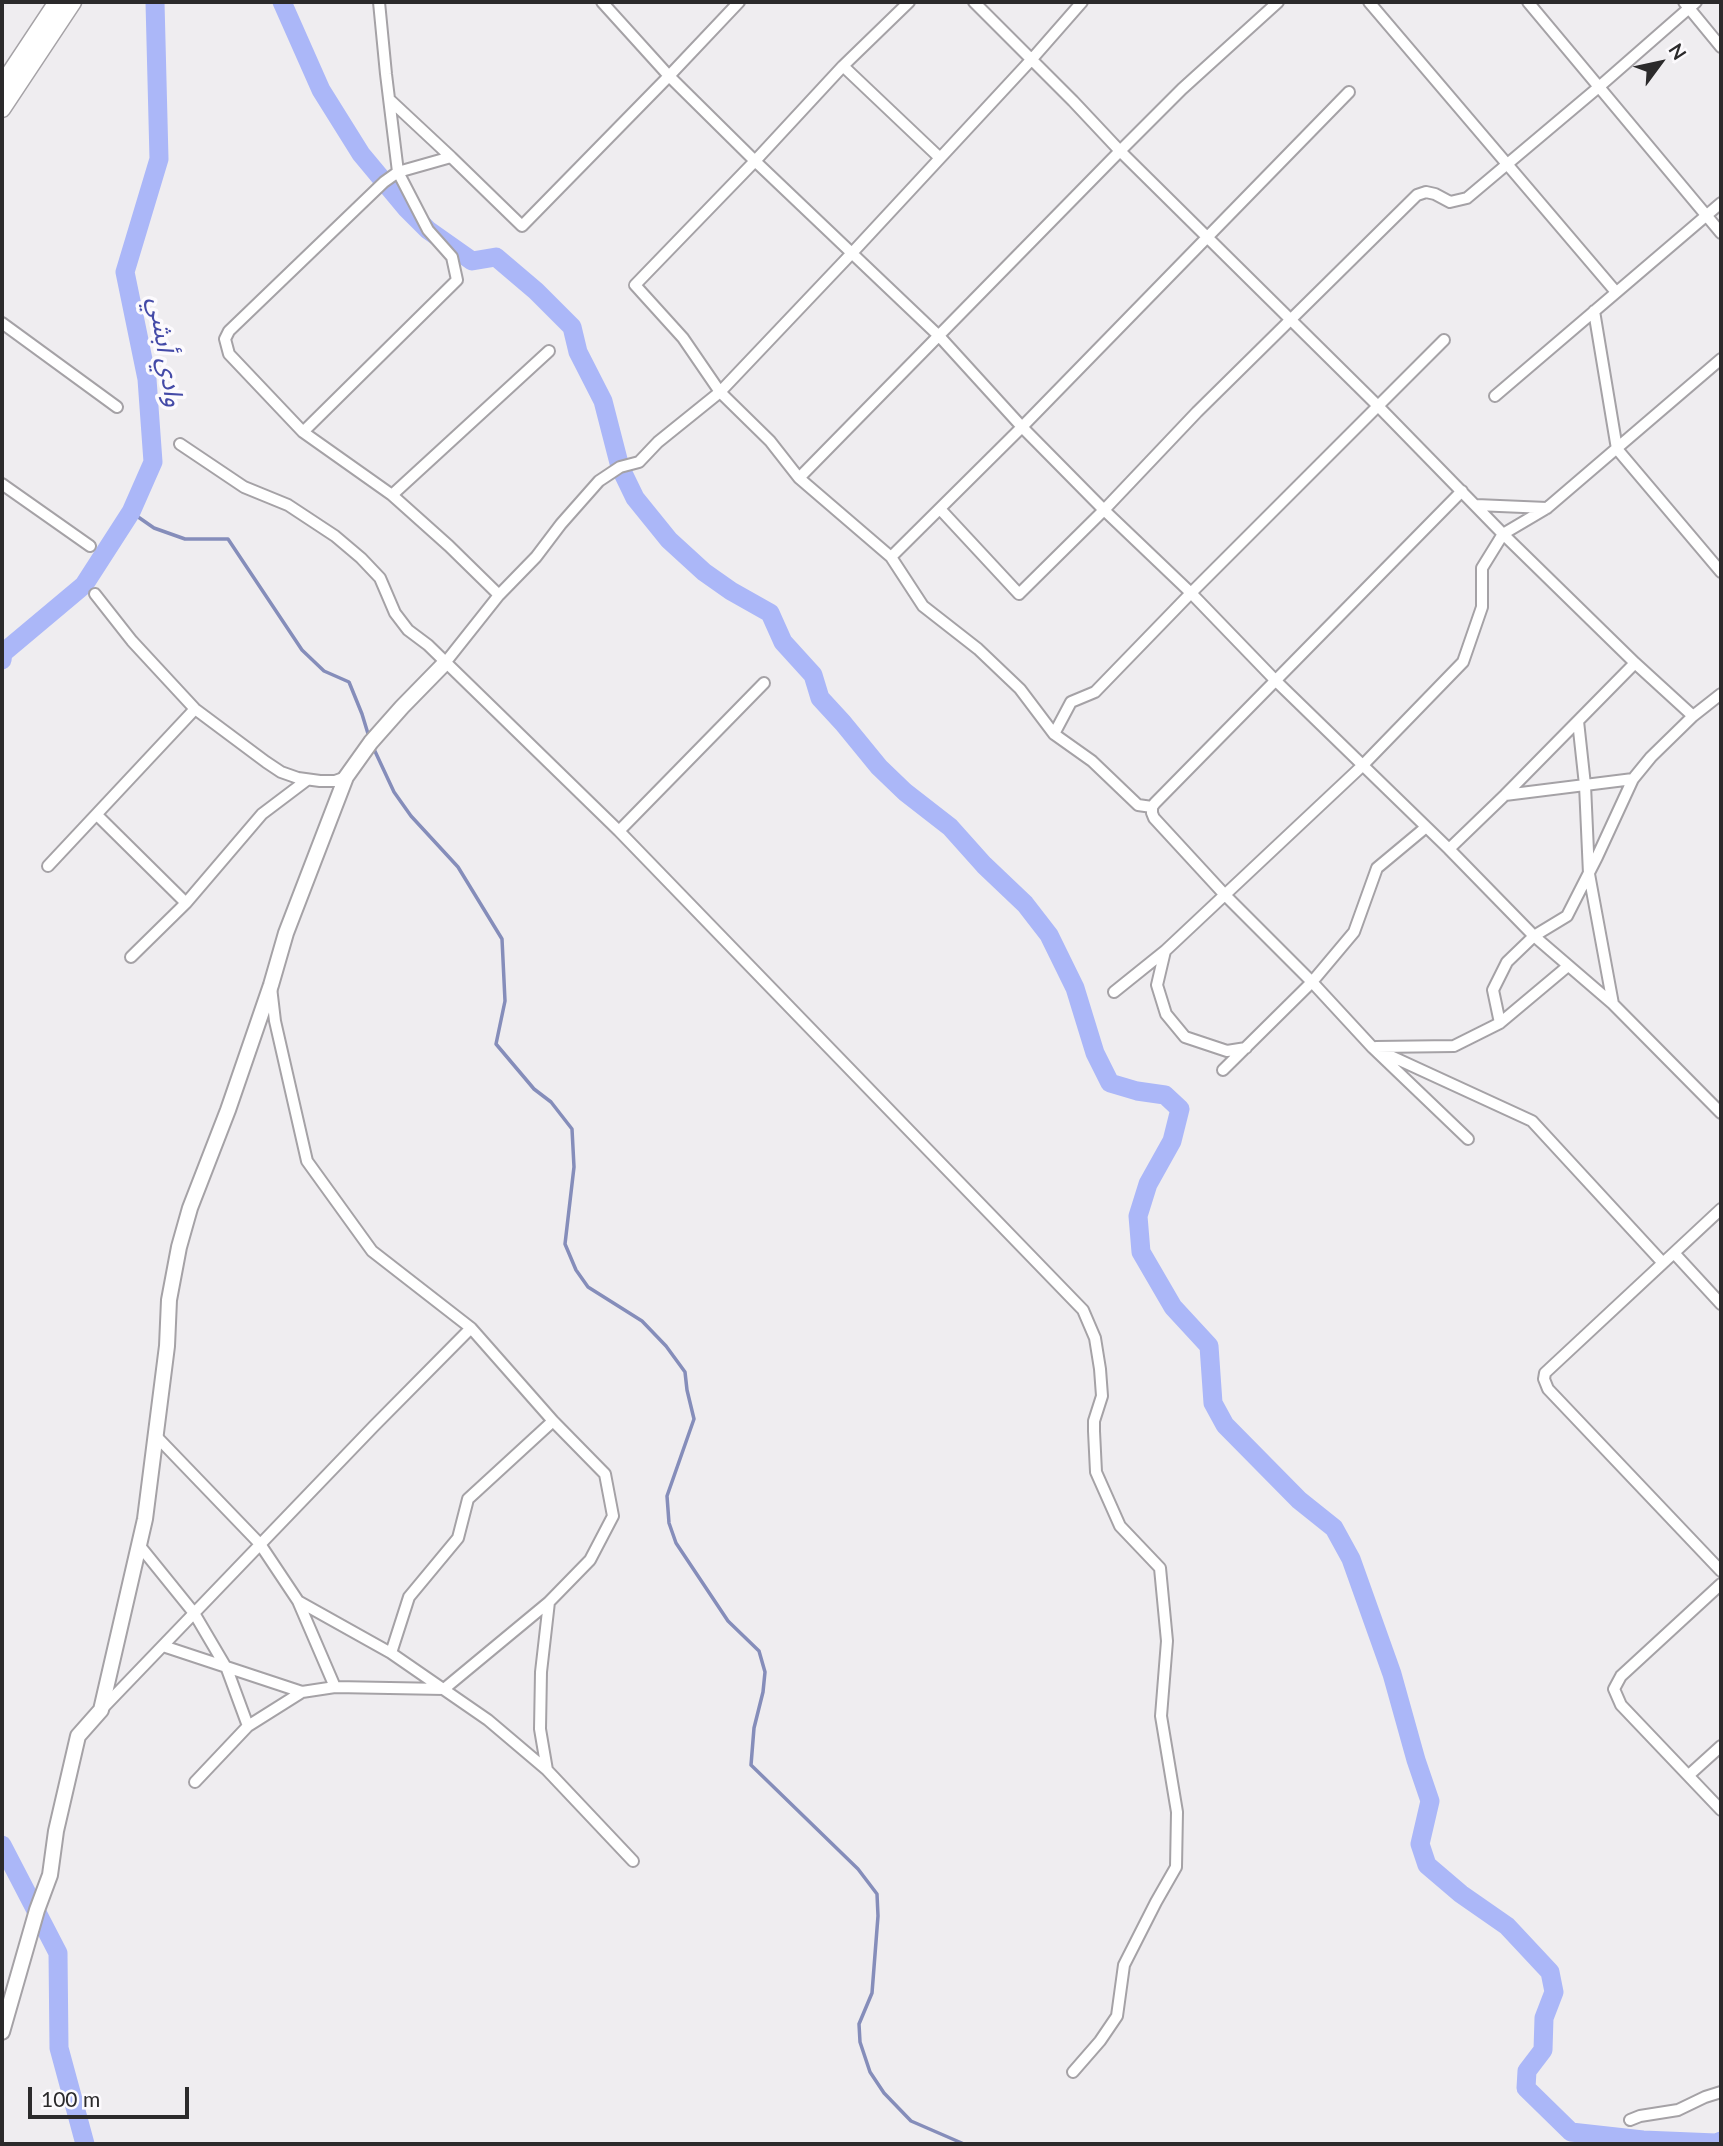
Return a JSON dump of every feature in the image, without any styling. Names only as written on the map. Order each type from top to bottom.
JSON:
[{"type":"main road","points":[[2,85],[57,2]]},
{"type":"main road","points":[[2,110],[74,2]]},
{"type":"street","points":[[303,432],[457,280],[452,257],[428,230],[398,172],[379,2]]},
{"type":"street","points":[[602,2],[670,76],[755,161],[940,337],[1022,427],[1191,593],[1276,681],[1449,849],[1534,936],[1613,1004],[1721,1114]]},
{"type":"street","points":[[391,101],[522,226],[739,2]]},
{"type":"street","points":[[909,2],[843,66],[635,285],[683,338],[720,392],[770,441],[799,478],[891,558],[923,606],[986,657],[1020,689],[1054,734],[1092,761],[1138,805],[1152,807]]},
{"type":"street","points":[[974,2],[1503,534],[1693,716]]},
{"type":"street","points":[[101,1710],[145,1519],[167,1346],[169,1300],[179,1247],[190,1208],[228,1110],[271,985],[286,933],[345,777],[371,742],[445,663],[499,595],[536,557],[599,481],[620,467],[639,462],[658,442],[720,392],[852,253],[1082,2]]},
{"type":"street","points":[[799,478],[1182,89],[1278,2]]},
{"type":"street","points":[[1369,2],[1616,292]]},
{"type":"street","points":[[1528,2],[1721,233]]},
{"type":"street","points":[[940,509],[1019,594],[1197,412],[1417,195],[1426,192],[1450,202],[1467,198],[1600,86],[1689,4],[1721,47]]},
{"type":"street","points":[[843,66],[940,158]]},
{"type":"street","points":[[891,558],[1349,92]]},
{"type":"street","points":[[452,157],[398,172],[384,182],[229,331],[225,339],[229,355],[303,432],[392,495],[449,545],[499,595]]},
{"type":"street","points":[[1494,396],[1721,203]]},
{"type":"street","points":[[1594,312],[1616,449],[1721,572]]},
{"type":"street","points":[[2,323],[117,407]]},
{"type":"street","points":[[1054,734],[1071,702],[1094,692],[1444,340]]},
{"type":"street","points":[[392,495],[549,351]]},
{"type":"street","points":[[1114,992],[1166,951],[1362,766],[1463,662],[1482,607],[1482,568],[1503,534],[1547,508],[1721,359]]},
{"type":"street","points":[[180,444],[244,486],[288,505],[335,536],[380,578],[395,613],[408,630],[428,645],[619,831],[1083,1310],[1095,1338],[1102,1396],[1094,1421],[1096,1472],[1120,1525],[1160,1568],[1167,1641],[1161,1716],[1177,1812],[1176,1867],[1124,1965],[1117,2016],[1073,2072]]},
{"type":"street","points":[[2,484],[90,546]]},
{"type":"street","points":[[1152,807],[1462,491]]},
{"type":"street","points":[[1476,505],[1547,508]]},
{"type":"street","points":[[95,594],[132,641],[195,709],[281,772],[307,780],[335,781],[345,777]]},
{"type":"street","points":[[1449,849],[1506,795],[1635,663]]},
{"type":"street","points":[[619,831],[764,683]]},
{"type":"street","points":[[1500,1023],[1493,990],[1507,961],[1534,936],[1567,916],[1633,779],[1651,757],[1693,716],[1721,694]]},
{"type":"street","points":[[48,866],[195,709]]},
{"type":"street","points":[[1578,721],[1585,785],[1589,874],[1613,1004]]},
{"type":"street","points":[[1506,795],[1633,779]]},
{"type":"street","points":[[131,957],[186,903],[262,814],[307,780]]},
{"type":"street","points":[[1152,807],[1154,818],[1225,895],[1373,1048],[1468,1139]]},
{"type":"street","points":[[97,815],[186,903]]},
{"type":"street","points":[[1223,1070],[1312,982],[1354,932],[1377,868],[1426,828]]},
{"type":"street","points":[[1166,951],[1157,985],[1166,1014],[1185,1037],[1227,1051],[1246,1048]]},
{"type":"street","points":[[1373,1048],[1454,1046],[1500,1023],[1568,966]]},
{"type":"street","points":[[195,1782],[248,1726],[303,1692],[335,1687],[444,1689],[549,1602],[590,1560],[613,1516],[605,1474],[553,1421],[471,1328],[372,1251],[307,1161],[275,1021],[271,985]]},
{"type":"street","points":[[1373,1048],[1532,1121],[1663,1263]]},
{"type":"street","points":[[1721,1209],[1545,1373],[1544,1379],[1548,1389],[1721,1572]]},
{"type":"street","points":[[1674,1253],[1721,1304]]},
{"type":"street","points":[[2,2032],[37,1910],[51,1875],[56,1831],[78,1736],[260,1544],[471,1328]]},
{"type":"street","points":[[391,1653],[409,1597],[458,1538],[468,1499],[553,1421]]},
{"type":"street","points":[[156,1436],[260,1544],[298,1601],[335,1687]]},
{"type":"street","points":[[139,1545],[194,1613],[227,1669],[248,1726]]},
{"type":"street","points":[[1721,1584],[1621,1676],[1614,1689],[1621,1705],[1721,1810]]},
{"type":"street","points":[[298,1601],[391,1653],[488,1720],[547,1770],[633,1861]]},
{"type":"street","points":[[547,1770],[540,1730],[541,1672],[549,1602]]},
{"type":"street","points":[[163,1646],[303,1692]]},
{"type":"street","points":[[1689,1776],[1721,1746]]},
{"type":"street","points":[[1630,2120],[1678,2110],[1721,2092]]},
{"type":"waterway","name":"وادي أبشي","points":[[2,660],[3,653],[84,585],[131,512],[153,462],[147,379],[125,272],[159,159],[155,2]]},
{"type":"waterway","points":[[282,2],[321,90],[361,154],[406,208],[428,230],[472,261],[496,257],[572,327],[578,352],[603,401],[620,467],[635,498],[669,540],[704,572],[770,613],[783,642],[813,675],[820,698],[879,767],[905,792],[950,827],[984,865],[1025,904],[1049,935],[1075,988],[1095,1053],[1110,1083],[1165,1095],[1180,1109],[1172,1141],[1148,1184],[1138,1216],[1141,1252],[1173,1307],[1209,1346],[1213,1403],[1225,1425],[1299,1500],[1334,1528],[1351,1559],[1392,1674],[1430,1801],[1420,1844],[1427,1865],[1461,1894],[1507,1926],[1550,1972],[1554,1992],[1544,2018],[1543,2050],[1527,2071],[1526,2088],[1571,2132],[1643,2140],[1721,2141]]},
{"type":"waterway","points":[[131,512],[154,528],[185,539],[228,539],[302,650],[324,671],[349,682],[369,737]]},
{"type":"waterway","points":[[373,747],[394,792],[411,816],[458,867],[502,939],[505,1001],[496,1044],[534,1089],[551,1102],[572,1129],[574,1167],[565,1244],[576,1270],[588,1287],[642,1321],[666,1346],[685,1372],[694,1419],[667,1496],[669,1523],[676,1543],[728,1621],[759,1651],[765,1672],[754,1728],[751,1765],[858,1869],[877,1894],[878,1916],[872,1993],[859,2024],[860,2042],[870,2072],[884,2093],[911,2121],[964,2144]]},
{"type":"waterway","points":[[2,1845],[58,1953],[59,2048],[85,2144]]}]
